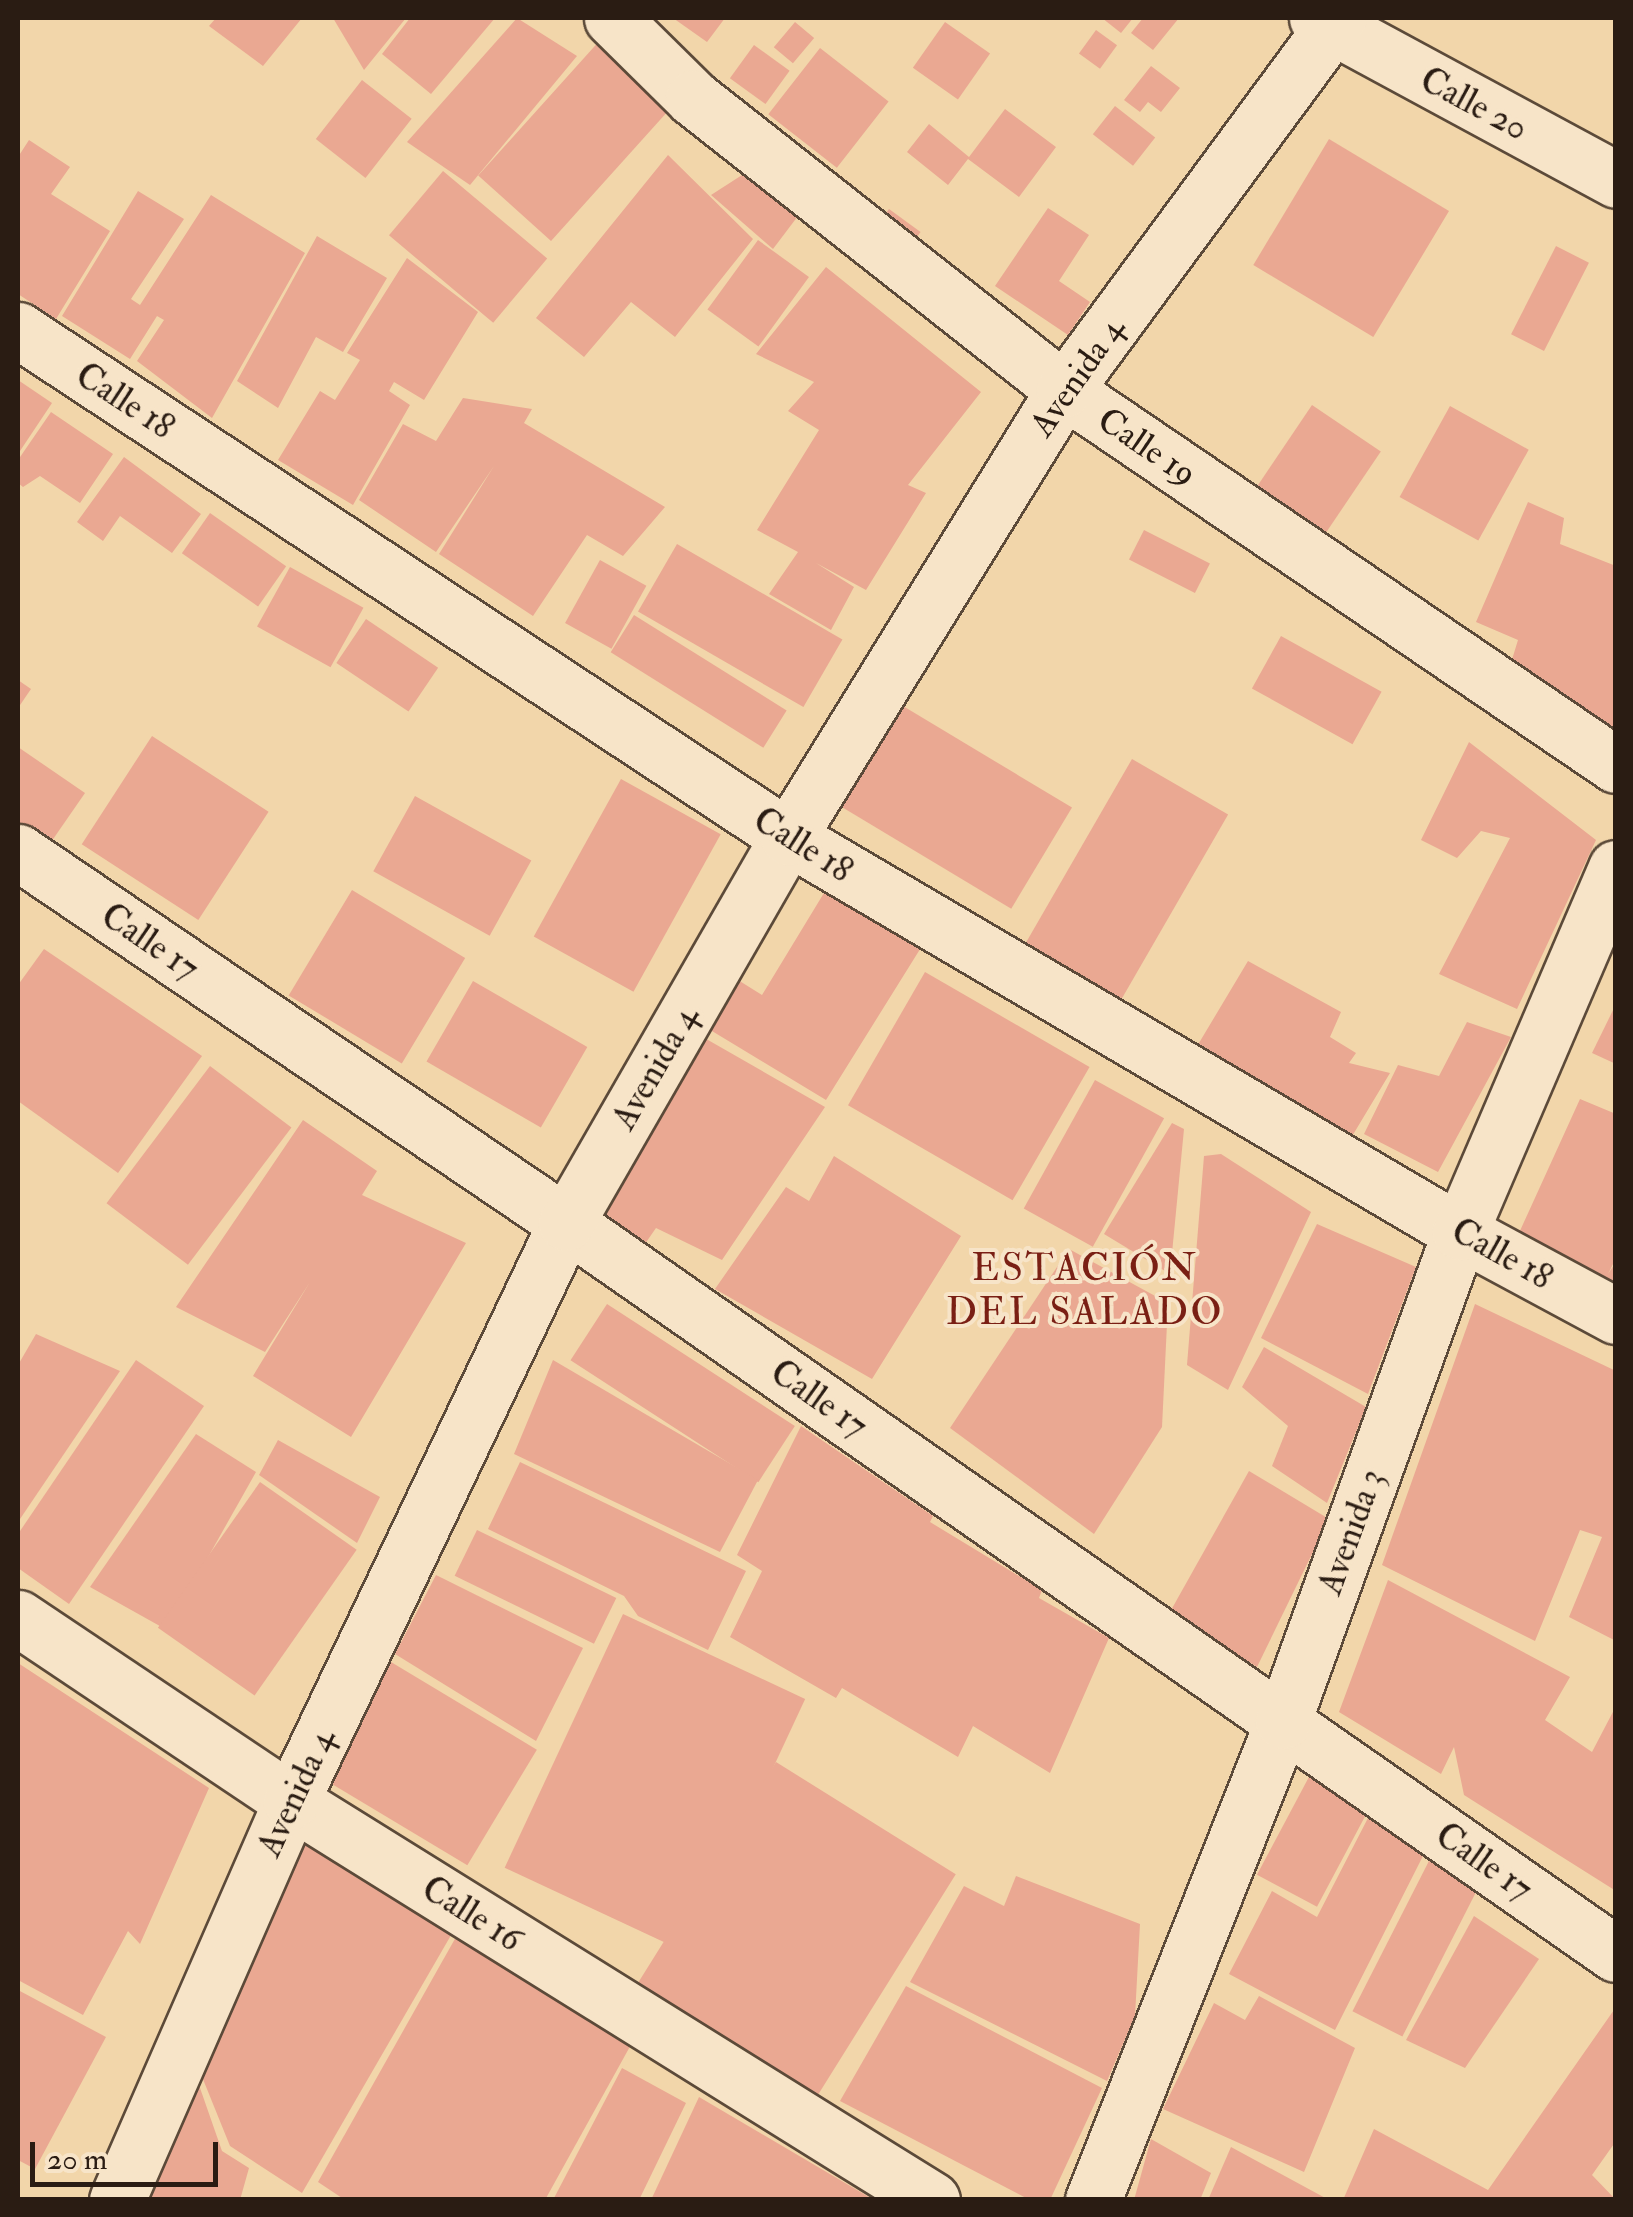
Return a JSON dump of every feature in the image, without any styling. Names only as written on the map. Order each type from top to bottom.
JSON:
[{"type":"street","name":"Calle 19","points":[[612,18],[692,98],[1064,390],[1616,765]]},
{"type":"street","name":"Avenida 4","points":[[116,2200],[291,1801],[566,1223],[788,837],[1064,390],[1329,21]]},
{"type":"street","name":"Calle 20","points":[[1329,21],[1616,180]]},
{"type":"street","name":"Calle 18","points":[[18,330],[788,837],[1460,1232],[1616,1316]]},
{"type":"street","name":"Calle 17","points":[[18,852],[566,1223],[1616,1954]]},
{"type":"street","name":"Avenida 3","points":[[1094,2200],[1282,1721],[1460,1232],[1616,868]]},
{"type":"street","name":"Calle 16","points":[[18,1618],[291,1801],[932,2200]]},
{"type":"building","points":[[216,18],[302,18],[263,66],[209,26]]},
{"type":"building","points":[[333,18],[406,18],[364,70]]},
{"type":"building","points":[[410,18],[495,18],[431,94],[382,54]]},
{"type":"building","points":[[517,18],[577,56],[470,185],[407,142]]},
{"type":"building","points":[[673,18],[725,18],[707,42]]},
{"type":"building","points":[[1102,18],[1133,18],[1121,33]]},
{"type":"building","points":[[1143,18],[1179,18],[1153,50],[1131,33]]},
{"type":"building","points":[[795,22],[814,38],[793,63],[774,47]]},
{"type":"building","points":[[945,22],[990,54],[958,99],[913,68]]},
{"type":"building","points":[[1096,30],[1117,45],[1100,69],[1079,53]]},
{"type":"building","points":[[602,38],[675,104],[551,241],[478,175]]},
{"type":"building","points":[[754,45],[790,71],[765,104],[730,78]]},
{"type":"building","points":[[820,48],[889,102],[837,168],[768,114]]},
{"type":"building","points":[[1151,66],[1180,88],[1161,112],[1148,102],[1140,112],[1124,100]]},
{"type":"building","points":[[362,80],[412,119],[365,178],[316,139]]},
{"type":"building","points":[[1115,106],[1155,137],[1133,166],[1093,134]]},
{"type":"building","points":[[1005,109],[1056,147],[1019,197],[968,159],[948,185],[907,152],[929,124],[969,157]]},
{"type":"building","points":[[1329,139],[1449,211],[1373,337],[1253,265]]},
{"type":"building","points":[[29,140],[70,167],[51,194],[110,231],[56,319],[18,294],[18,157]]},
{"type":"building","points":[[668,155],[753,239],[675,337],[631,302],[584,357],[536,318]]},
{"type":"building","points":[[753,168],[801,212],[773,249],[711,195]]},
{"type":"building","points":[[443,171],[547,258],[493,323],[389,235]]},
{"type":"building","points":[[138,191],[184,219],[131,299],[140,305],[211,195],[305,253],[212,418],[137,361],[164,320],[157,316],[130,359],[62,316]]},
{"type":"building","points":[[1048,208],[1089,235],[1059,281],[1090,302],[1068,335],[995,286]]},
{"type":"building","points":[[889,209],[921,232],[904,255],[873,232]]},
{"type":"building","points":[[317,236],[387,278],[343,352],[316,337],[278,408],[237,381]]},
{"type":"building","points":[[758,240],[809,277],[758,347],[707,310]]},
{"type":"building","points":[[1556,246],[1589,263],[1544,351],[1511,334]]},
{"type":"building","points":[[407,258],[478,312],[424,400],[394,382],[389,391],[410,405],[353,505],[278,460],[320,391],[335,400],[360,360],[347,353]]},
{"type":"building","points":[[826,267],[981,392],[908,485],[926,493],[866,590],[816,563],[854,587],[831,630],[769,594],[798,552],[757,530],[819,430],[788,411],[814,382],[756,354]]},
{"type":"building","points":[[18,380],[52,403],[18,454]]},
{"type":"building","points":[[463,398],[532,409],[524,423],[665,507],[623,556],[587,535],[533,616],[439,554],[494,466],[436,552],[359,500],[403,424],[436,441]]},
{"type":"building","points":[[1312,405],[1381,451],[1314,550],[1245,504]]},
{"type":"building","points":[[1450,406],[1529,450],[1478,541],[1400,497]]},
{"type":"building","points":[[51,412],[113,454],[80,503],[40,476],[23,487],[18,483],[18,460]]},
{"type":"building","points":[[124,457],[201,514],[172,553],[120,516],[103,541],[77,522]]},
{"type":"building","points":[[1528,502],[1564,518],[1560,544],[1616,566],[1616,744],[1506,679],[1518,640],[1476,622]]},
{"type":"building","points":[[210,513],[286,566],[258,606],[182,553]]},
{"type":"building","points":[[1144,530],[1210,564],[1195,593],[1129,559]]},
{"type":"building","points":[[677,544],[842,640],[803,707],[638,612]]},
{"type":"building","points":[[600,560],[646,586],[611,649],[565,623]]},
{"type":"building","points":[[290,567],[363,608],[331,667],[257,626]]},
{"type":"building","points":[[634,615],[787,710],[763,748],[611,652]]},
{"type":"building","points":[[366,619],[438,668],[408,712],[336,663]]},
{"type":"building","points":[[1281,636],[1382,692],[1352,744],[1252,688]]},
{"type":"building","points":[[18,680],[31,689],[18,708]]},
{"type":"building","points":[[898,703],[1072,808],[1011,909],[837,804]]},
{"type":"building","points":[[152,736],[269,812],[198,920],[82,844]]},
{"type":"building","points":[[1469,742],[1596,840],[1517,1009],[1439,974],[1510,838],[1481,831],[1457,858],[1421,840]]},
{"type":"building","points":[[18,747],[85,793],[49,845],[18,824]]},
{"type":"building","points":[[1132,759],[1228,815],[1121,1000],[1025,944]]},
{"type":"building","points":[[621,779],[721,834],[633,992],[534,936]]},
{"type":"building","points":[[415,796],[531,860],[490,936],[373,871]]},
{"type":"building","points":[[827,888],[922,946],[826,1100],[707,1028],[738,980],[762,995]]},
{"type":"building","points":[[352,890],[465,958],[402,1063],[289,995]]},
{"type":"building","points":[[44,949],[202,1056],[118,1173],[18,1101],[18,985]]},
{"type":"building","points":[[1248,961],[1341,1012],[1330,1037],[1356,1053],[1349,1063],[1390,1073],[1351,1138],[1275,1089],[1193,1053]]},
{"type":"building","points":[[925,972],[1090,1067],[1013,1200],[848,1105]]},
{"type":"building","points":[[473,981],[587,1047],[541,1128],[427,1062]]},
{"type":"building","points":[[1616,1004],[1616,1064],[1592,1053]]},
{"type":"building","points":[[1467,1022],[1511,1037],[1438,1172],[1364,1134],[1398,1065],[1439,1076]]},
{"type":"building","points":[[701,1036],[825,1107],[722,1260],[656,1228],[631,1264],[581,1232]]},
{"type":"building","points":[[210,1066],[291,1127],[188,1265],[106,1203]]},
{"type":"building","points":[[1095,1080],[1164,1118],[1093,1247],[1024,1209]]},
{"type":"building","points":[[1580,1099],[1616,1114],[1616,1258],[1608,1274],[1616,1262],[1616,1289],[1519,1233]]},
{"type":"building","points":[[303,1120],[377,1171],[362,1195],[466,1243],[351,1437],[253,1376],[310,1282],[265,1352],[176,1307]]},
{"type":"building","points":[[1172,1123],[1184,1129],[1170,1274],[1104,1234]]},
{"type":"building","points":[[1221,1154],[1311,1212],[1228,1390],[1187,1365],[1204,1156]]},
{"type":"building","points":[[834,1156],[961,1236],[872,1379],[715,1289],[786,1187],[809,1201]]},
{"type":"building","points":[[1317,1224],[1416,1267],[1368,1394],[1261,1338]]},
{"type":"building","points":[[1069,1249],[1168,1303],[1162,1427],[1094,1534],[950,1428]]},
{"type":"building","points":[[607,1304],[795,1426],[758,1482],[571,1360]]},
{"type":"building","points":[[1475,1304],[1616,1371],[1616,1641],[1569,1617],[1602,1537],[1580,1530],[1535,1641],[1382,1565]]},
{"type":"building","points":[[36,1334],[120,1371],[18,1522],[18,1365]]},
{"type":"building","points":[[1264,1347],[1366,1407],[1327,1503],[1272,1466],[1288,1426],[1242,1387]]},
{"type":"building","points":[[136,1360],[204,1406],[69,1604],[18,1568],[18,1534]]},
{"type":"building","points":[[553,1360],[758,1480],[720,1552],[514,1454]]},
{"type":"building","points":[[801,1426],[933,1516],[930,1522],[1042,1590],[1039,1598],[1109,1638],[1050,1773],[973,1726],[958,1757],[842,1688],[836,1698],[730,1637],[762,1571],[737,1555]]},
{"type":"building","points":[[196,1434],[256,1472],[167,1630],[90,1587]]},
{"type":"building","points":[[278,1440],[380,1497],[357,1543],[259,1475]]},
{"type":"building","points":[[520,1462],[746,1571],[708,1650],[638,1616],[624,1596],[488,1529]]},
{"type":"building","points":[[1249,1471],[1329,1519],[1257,1667],[1170,1612]]},
{"type":"building","points":[[260,1482],[357,1550],[255,1695],[158,1628]]},
{"type":"building","points":[[477,1530],[616,1598],[594,1644],[455,1576]]},
{"type":"building","points":[[436,1575],[583,1648],[536,1741],[395,1654]]},
{"type":"building","points":[[1388,1580],[1570,1677],[1545,1720],[1592,1752],[1616,1706],[1616,1891],[1464,1795],[1454,1747],[1441,1774],[1339,1712]]},
{"type":"building","points":[[623,1614],[805,1699],[687,1953],[505,1868]]},
{"type":"building","points":[[386,1659],[537,1750],[467,1865],[316,1775]]},
{"type":"building","points":[[18,1663],[209,1788],[140,1944],[128,1931],[83,2015],[18,1980]]},
{"type":"building","points":[[776,1762],[956,1874],[815,2099],[636,1987]]},
{"type":"building","points":[[1310,1775],[1370,1807],[1317,1907],[1257,1875]]},
{"type":"building","points":[[1368,1818],[1425,1852],[1335,2030],[1229,1974],[1272,1891],[1317,1917]]},
{"type":"building","points":[[296,1838],[454,1930],[302,2193],[230,2146],[192,2052]]},
{"type":"building","points":[[1431,1857],[1481,1882],[1402,2037],[1352,2011]]},
{"type":"building","points":[[1016,1876],[1140,1924],[1135,2016],[1107,2081],[910,1982],[964,1886],[1004,1906]]},
{"type":"building","points":[[1474,1916],[1539,1959],[1465,2068],[1406,2040]]},
{"type":"building","points":[[465,1921],[638,2032],[545,2200],[345,2200],[318,2182]]},
{"type":"building","points":[[906,1986],[1102,2088],[1050,2200],[1030,2200],[840,2101]]},
{"type":"building","points":[[18,1990],[106,2037],[35,2169],[18,2160]]},
{"type":"building","points":[[1259,1996],[1355,2048],[1304,2172],[1163,2109],[1214,2003],[1245,2020]]},
{"type":"building","points":[[1616,2007],[1616,2141],[1592,2175],[1616,2200],[1343,2200],[1374,2129],[1488,2190]]},
{"type":"building","points":[[192,2065],[222,2151],[249,2168],[240,2200],[130,2200]]},
{"type":"building","points":[[622,2068],[686,2103],[639,2200],[553,2200]]},
{"type":"building","points":[[699,2097],[874,2200],[651,2200]]},
{"type":"building","points":[[1151,2139],[1211,2173],[1200,2200],[1134,2200]]},
{"type":"building","points":[[1231,2147],[1329,2200],[1208,2200]]},
{"type":"district","name":"ESTACIÓN DEL SALADO","points":[[1085,1291]]}]
